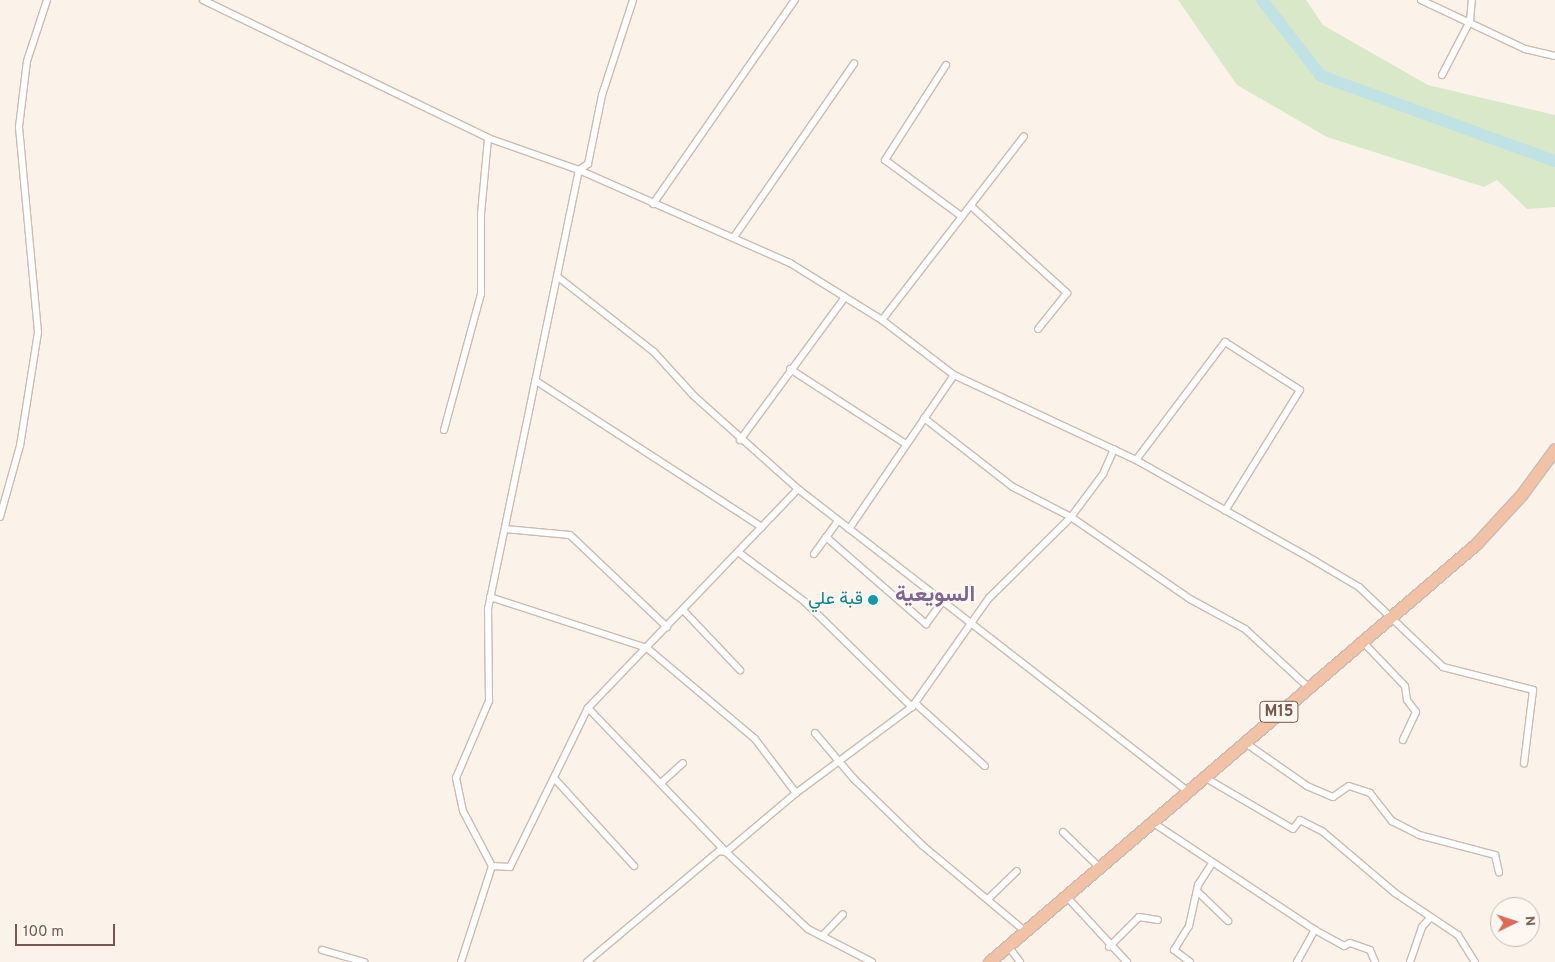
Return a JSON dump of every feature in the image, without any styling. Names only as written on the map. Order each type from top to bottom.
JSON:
[{"type":"highway","name":"M15","points":[[990,962],[1488,532],[1555,449]]},
{"type":"street","points":[[0,517],[20,446],[38,332],[19,127],[27,61],[48,0]]},
{"type":"street","points":[[203,0],[488,138],[579,170],[790,263],[882,320],[954,374],[1136,460],[1359,587],[1391,615],[1443,667],[1533,690],[1524,763]]},
{"type":"street","points":[[461,962],[492,866],[463,811],[456,778],[489,702],[490,597],[579,170],[588,164],[602,95],[632,0]]},
{"type":"street","points":[[653,204],[795,0]]},
{"type":"street","points":[[1421,0],[1470,21],[1526,49],[1555,56]]},
{"type":"street","points":[[1442,74],[1470,21],[1472,0]]},
{"type":"street","points":[[734,237],[854,64]]},
{"type":"street","points":[[946,65],[885,160],[960,215]]},
{"type":"street","points":[[882,320],[960,215],[971,206],[1024,136]]},
{"type":"street","points":[[444,430],[481,294],[488,138]]},
{"type":"street","points":[[971,206],[1067,293],[1038,330]]},
{"type":"street","points":[[558,277],[654,352],[740,440],[798,490],[942,602],[972,622],[1187,791]]},
{"type":"street","points":[[740,440],[790,369],[845,298]]},
{"type":"street","points":[[1136,460],[1226,342],[1300,390],[1225,510]]},
{"type":"street","points":[[790,369],[906,444]]},
{"type":"street","points":[[849,529],[954,374]]},
{"type":"street","points":[[536,381],[762,527]]},
{"type":"street","points":[[924,418],[1013,487],[1071,517],[1190,599],[1245,629],[1308,687]]},
{"type":"street","points":[[587,962],[719,851],[726,852],[796,793],[914,705],[989,598],[1071,517],[1103,474],[1114,449]]},
{"type":"street","points":[[492,866],[510,867],[588,708],[798,490]]},
{"type":"street","points":[[814,554],[838,521]]},
{"type":"street","points":[[505,529],[570,535],[667,627]]},
{"type":"street","points":[[826,537],[926,624],[942,602]]},
{"type":"street","points":[[738,552],[805,602],[914,705],[985,766]]},
{"type":"street","points":[[490,597],[647,648],[755,739],[796,793]]},
{"type":"street","points":[[683,610],[740,670]]},
{"type":"street","points":[[1362,640],[1404,686],[1407,700],[1416,712],[1403,740]]},
{"type":"street","points":[[588,708],[662,782],[726,852],[808,929],[872,962]]},
{"type":"street","points":[[815,733],[839,761],[922,845],[1025,931]]},
{"type":"street","points":[[1244,742],[1307,786],[1334,797],[1349,786],[1370,793],[1392,821],[1419,835],[1495,855],[1499,873]]},
{"type":"street","points":[[662,782],[683,763]]},
{"type":"street","points":[[1204,776],[1293,829],[1300,820],[1322,831],[1429,919],[1458,935],[1475,962]]},
{"type":"street","points":[[554,778],[634,866]]},
{"type":"street","points":[[1152,822],[1212,865],[1315,930],[1344,946],[1350,943],[1370,950],[1375,962]]},
{"type":"street","points":[[1063,832],[1099,867]]},
{"type":"street","points":[[1190,962],[1174,950],[1189,926],[1198,892],[1212,865]]},
{"type":"street","points":[[988,899],[1018,871]]},
{"type":"street","points":[[1198,892],[1228,920]]},
{"type":"street","points":[[1066,896],[1110,947],[1127,962]]},
{"type":"street","points":[[822,936],[843,914]]},
{"type":"street","points":[[1110,947],[1138,918],[1158,920]]},
{"type":"street","points":[[1410,962],[1422,927],[1429,919]]},
{"type":"street","points":[[1297,962],[1315,930]]},
{"type":"street","points":[[1008,946],[1020,962]]},
{"type":"street","points":[[322,950],[364,962]]},
{"type":"green space","points":[[1178,0],[1306,0],[1323,25],[1428,85],[1555,115],[1555,207],[1527,209],[1497,180],[1484,187],[1327,137],[1237,85]]},
{"type":"waterway","points":[[1262,0],[1321,76],[1555,161]]},
{"type":"place","name":"قبة علي","points":[[873,600]]},
{"type":"district","name":"السويعية","points":[[935,596]]}]
